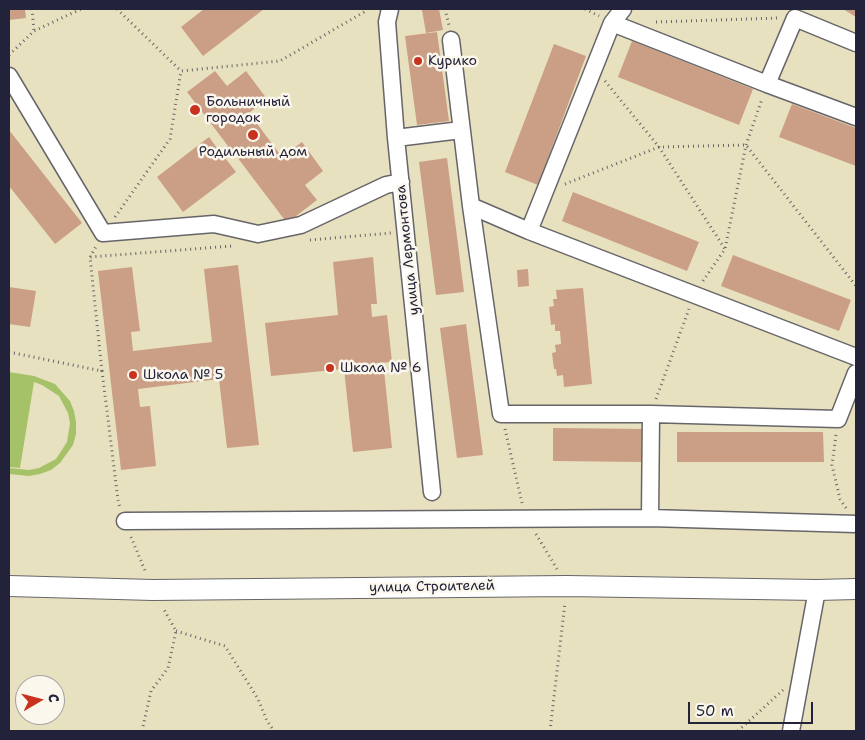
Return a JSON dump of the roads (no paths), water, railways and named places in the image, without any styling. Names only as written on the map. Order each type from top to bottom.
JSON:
[{"type":"main road","name":"улица Строителей","points":[[9,586],[153,590],[567,586],[856,589]]},
{"type":"street","name":"улица Лермонтова","points":[[390,9],[387,22],[396,138],[432,492]]},
{"type":"street","points":[[529,231],[612,24],[623,9]]},
{"type":"street","points":[[767,84],[795,18],[856,42]]},
{"type":"street","points":[[612,24],[856,117]]},
{"type":"street","points":[[452,40],[461,130],[501,414],[651,414],[838,419],[856,372]]},
{"type":"street","points":[[9,76],[104,233],[214,224],[258,234],[302,225],[386,185],[401,182]]},
{"type":"street","points":[[396,138],[461,130]]},
{"type":"street","points":[[471,206],[529,231],[856,357]]},
{"type":"street","points":[[650,518],[651,414]]},
{"type":"street","points":[[125,521],[526,518],[854,520]]},
{"type":"street","points":[[791,731],[817,590]]},
{"type":"place","name":"Курико","points":[[418,61]]},
{"type":"place","name":"Больничный городок","points":[[195,110]]},
{"type":"place","name":"Родильный дом","points":[[253,135]]},
{"type":"place","name":"Школа № 6","points":[[330,368]]},
{"type":"place","name":"Школа № 5","points":[[133,375]]}]
